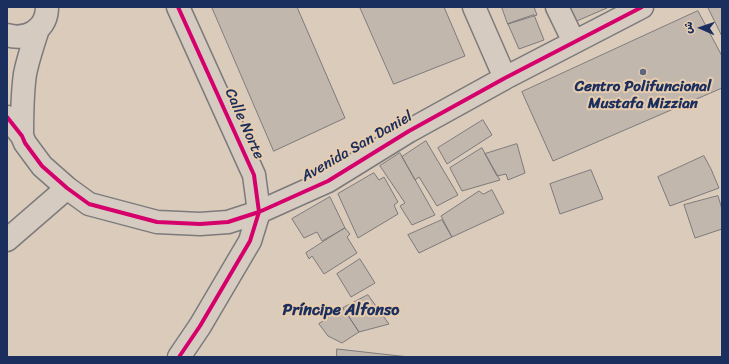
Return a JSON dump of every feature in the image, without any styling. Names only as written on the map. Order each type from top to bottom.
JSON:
[{"type":"street","points":[[22,136],[22,102],[25,74],[30,52],[38,30],[44,22],[47,7]]},
{"type":"street","name":"Calle Norte","points":[[178,7],[254,175],[259,212],[250,241],[200,326],[179,357]]},
{"type":"street","points":[[474,7],[505,78]]},
{"type":"street","points":[[557,7],[574,42]]},
{"type":"street","name":"Avenida San Daniel","points":[[7,117],[42,166],[67,188],[89,204],[157,222],[200,224],[228,222],[259,212],[328,181],[409,131],[505,78],[642,7]]},
{"type":"street","points":[[7,35],[22,37],[38,30]]},
{"type":"street","points":[[7,240],[67,188]]},
{"type":"building","points":[[212,7],[297,7],[345,118],[274,151]]},
{"type":"building","points":[[360,7],[444,7],[465,56],[394,84]]},
{"type":"building","points":[[502,7],[534,7],[537,15],[508,24]]},
{"type":"building","points":[[574,7],[607,8],[572,23],[568,10]]},
{"type":"building","points":[[708,7],[722,7],[722,36]]},
{"type":"building","name":"Centro Polifuncional Mustafa Mizzian","points":[[698,11],[722,56],[722,88],[553,161],[522,92]]},
{"type":"building","points":[[534,15],[544,40],[519,49],[508,24]]},
{"type":"building","points":[[483,120],[492,135],[447,164],[438,148]]},
{"type":"building","points":[[426,141],[458,195],[437,206],[419,177],[415,180],[402,157]]},
{"type":"building","points":[[517,144],[525,173],[508,180],[506,174],[497,176],[485,154]]},
{"type":"building","points":[[482,148],[500,180],[462,191],[450,168]]},
{"type":"building","points":[[400,153],[435,215],[412,225],[400,206],[405,203],[380,166]]},
{"type":"building","points":[[704,156],[719,188],[670,206],[658,177]]},
{"type":"building","points":[[591,170],[603,199],[560,214],[550,184]]},
{"type":"building","points":[[374,173],[379,180],[384,177],[398,202],[394,205],[398,214],[358,238],[338,194]]},
{"type":"building","points":[[492,190],[504,213],[452,237],[441,216],[479,191],[483,194]]},
{"type":"building","points":[[718,196],[722,209],[722,229],[695,238],[684,205]]},
{"type":"building","points":[[330,197],[345,228],[322,241],[317,232],[304,238],[292,219]]},
{"type":"building","points":[[442,220],[452,237],[419,253],[408,235]]},
{"type":"building","points":[[345,228],[350,234],[347,237],[357,253],[324,274],[312,256],[309,259],[306,253]]},
{"type":"building","points":[[360,259],[375,283],[351,297],[337,274]]},
{"type":"building","points":[[368,295],[389,324],[359,332],[343,308]]},
{"type":"building","points":[[343,308],[359,332],[342,343],[328,336],[319,324]]},
{"type":"building","points":[[337,349],[409,357],[337,357]]},
{"type":"cycle path","points":[[178,7],[254,175],[259,212],[250,241],[200,326],[179,357]]},
{"type":"cycle path","points":[[7,117],[42,166],[67,188],[89,204],[157,222],[200,224],[228,222],[259,212],[328,181],[409,131],[505,78],[642,7]]},
{"type":"place","name":"Centro Polifuncional Mustafa Mizzian","points":[[643,72]]},
{"type":"district","name":"Príncipe Alfonso","points":[[341,311]]}]
